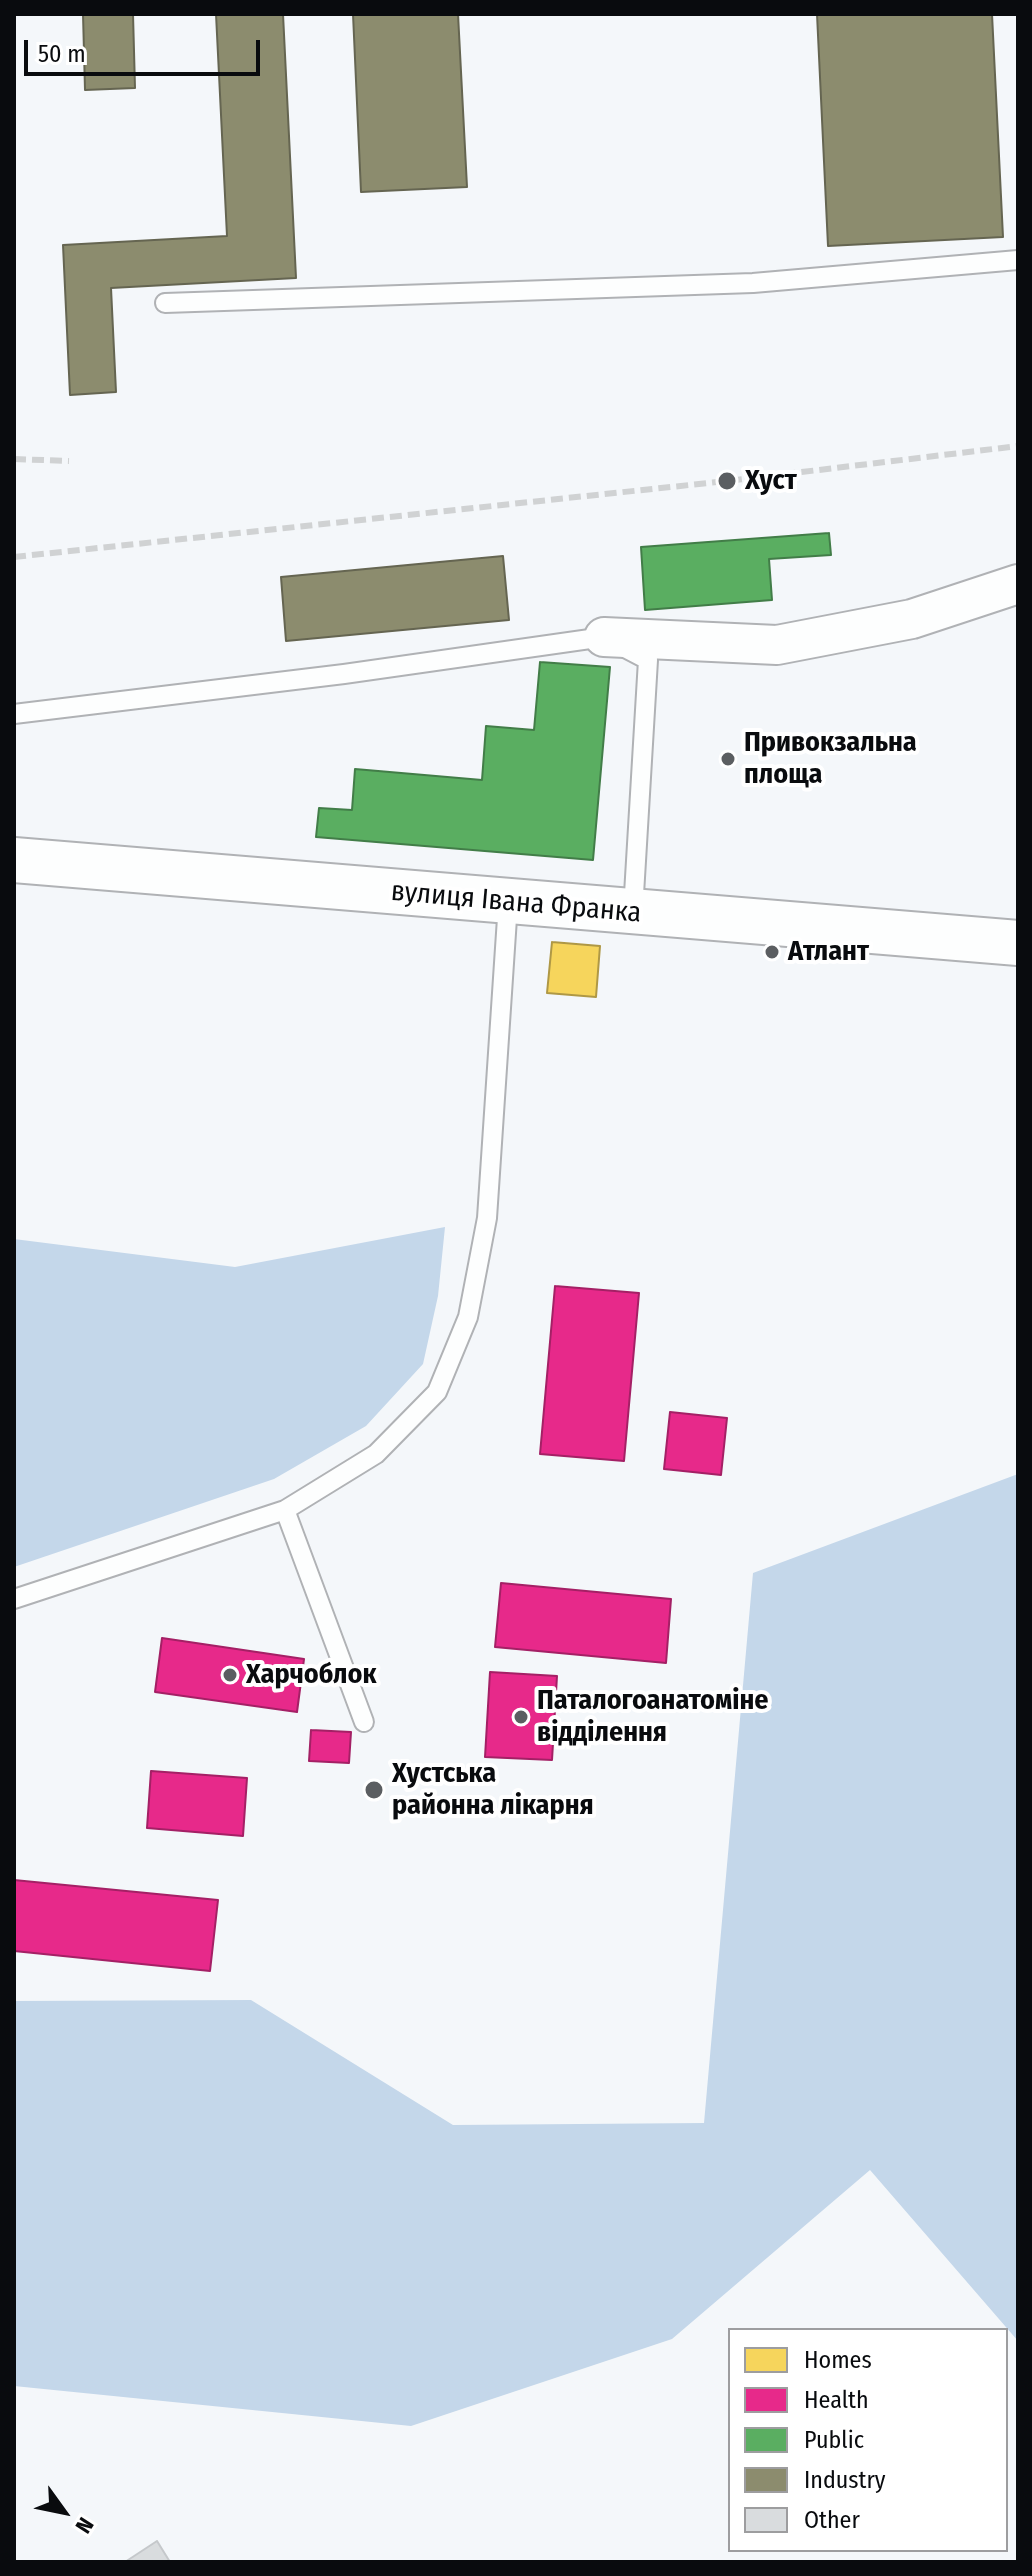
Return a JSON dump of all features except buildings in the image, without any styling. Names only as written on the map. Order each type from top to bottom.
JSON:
[{"type":"main road","name":"вулиця Івана Франка","points":[[14,860],[632,914],[1018,943]]},
{"type":"street","points":[[604,637],[777,645],[912,619],[1018,584]]},
{"type":"lane","points":[[165,303],[753,283],[1018,260]]},
{"type":"lane","points":[[14,714],[344,674],[604,637],[648,660],[632,914]]},
{"type":"lane","points":[[14,1599],[285,1510],[376,1454],[437,1392],[468,1317],[487,1218],[508,903]]},
{"type":"lane","points":[[285,1510],[364,1722]]},
{"type":"shaded area","points":[[445,1227],[438,1296],[423,1364],[366,1426],[274,1479],[14,1567],[14,1239],[235,1267]]},
{"type":"shaded area","points":[[1018,1474],[1018,2341],[870,2170],[672,2339],[411,2426],[14,2386],[14,2001],[251,2000],[453,2125],[704,2123],[753,1573]]},
{"type":"railway","points":[[14,557],[727,481],[1018,446]]},
{"type":"railway","points":[[14,459],[69,461]]},
{"type":"place","name":"Хуст","points":[[727,481]]},
{"type":"place","name":"Привокзальна площа","points":[[728,759]]},
{"type":"place","name":"Атлант","points":[[772,952]]},
{"type":"place","name":"Харчоблок","points":[[230,1675]]},
{"type":"place","name":"Паталогоанатоміне відділення","points":[[521,1717]]},
{"type":"place","name":"Хустська районна лікарня","points":[[374,1790]]}]
